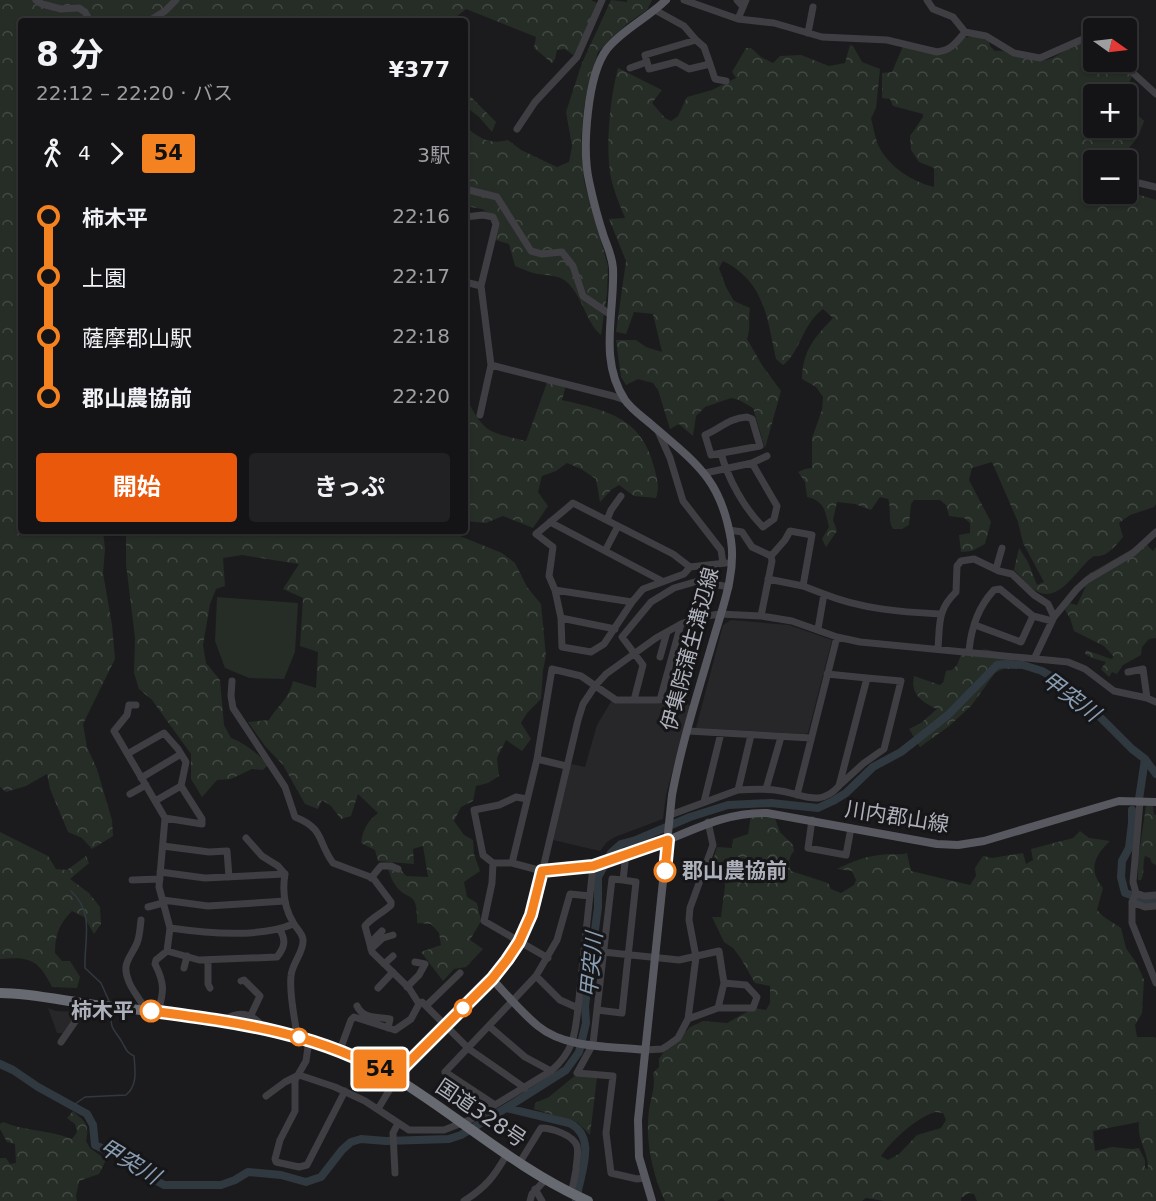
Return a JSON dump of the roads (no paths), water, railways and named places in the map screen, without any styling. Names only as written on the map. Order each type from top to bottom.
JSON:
[{"type":"highway","name":"国道328号","points":[[0,993],[158,1012],[264,1028],[340,1050],[396,1079],[546,1179],[587,1201]]},
{"type":"main road","name":"伊集院蒲生溝辺線","points":[[652,1201],[639,1157],[637,1138],[670,816],[675,780],[729,587],[727,563],[729,530],[719,497],[705,473],[625,400],[614,376],[608,342],[612,262],[593,199],[586,163],[590,101],[599,62],[620,35],[666,0]]},
{"type":"main road","name":"川内郡山線","points":[[668,840],[708,822],[747,813],[767,813],[958,845],[984,841],[1119,801],[1156,802]]},
{"type":"main road","points":[[396,1079],[405,1066],[492,979],[513,1002],[547,1032],[574,1042],[645,1050]]},
{"type":"street","points":[[36,0],[61,9],[79,8],[88,18]]},
{"type":"street","points":[[153,18],[165,11],[176,0]]},
{"type":"street","points":[[517,129],[535,102],[577,57],[602,0]]},
{"type":"street","points":[[684,0],[738,19],[774,23],[822,37],[887,40],[937,52],[954,45],[965,32]]},
{"type":"street","points":[[737,0],[745,4],[738,19]]},
{"type":"street","points":[[927,0],[933,9],[953,17],[965,32],[986,36],[1014,53],[1040,58],[1083,39]]},
{"type":"street","points":[[808,33],[813,7]]},
{"type":"street","points":[[655,10],[684,26],[705,47],[715,79],[726,81]]},
{"type":"street","points":[[696,40],[645,55],[649,69],[676,62],[689,69],[710,64]]},
{"type":"street","points":[[630,68],[647,62]]},
{"type":"street","points":[[1132,72],[1156,94]]},
{"type":"street","points":[[1139,183],[1156,187]]},
{"type":"street","points":[[468,190],[496,197],[531,251],[542,254],[562,252],[573,266],[583,296],[611,315]]},
{"type":"street","points":[[468,217],[483,215],[493,217],[496,224],[481,286],[491,365],[480,415]]},
{"type":"street","points":[[468,283],[481,286]]},
{"type":"street","points":[[491,365],[625,400]]},
{"type":"street","points":[[733,418],[752,419],[760,446],[721,453],[711,454],[705,435],[717,430],[733,418]]},
{"type":"street","points":[[658,431],[670,458],[682,501],[721,550],[727,563],[690,567],[674,555],[573,503],[536,534],[553,547],[549,576],[555,590],[561,618],[562,647],[591,652],[604,644],[643,588],[684,574],[690,567]]},
{"type":"street","points":[[721,453],[725,468],[753,517],[763,527],[774,519],[777,506],[752,463]]},
{"type":"street","points":[[705,473],[752,463],[767,456]]},
{"type":"street","points":[[607,520],[621,496]]},
{"type":"street","points":[[550,522],[662,581]]},
{"type":"street","points":[[605,550],[618,526]]},
{"type":"street","points":[[729,530],[742,532],[752,547],[771,556]]},
{"type":"street","points":[[761,616],[772,561],[771,556],[790,531],[812,535],[803,586]]},
{"type":"street","points":[[1035,657],[1053,619],[1066,601],[1087,580],[1133,553],[1156,532]]},
{"type":"street","points":[[996,569],[1002,548]]},
{"type":"street","points":[[938,648],[940,614],[956,592],[957,566],[961,561],[975,559],[1012,574],[1034,595],[1048,604],[1053,619]]},
{"type":"street","points":[[768,579],[803,586],[849,603],[894,611],[940,614]]},
{"type":"street","points":[[634,700],[643,665],[622,637],[651,602],[674,588],[698,581],[729,587]]},
{"type":"street","points":[[555,590],[632,602]]},
{"type":"street","points":[[969,651],[983,602],[994,590],[1000,590],[1033,616],[1053,619]]},
{"type":"street","points":[[818,629],[824,594]]},
{"type":"street","points":[[492,979],[519,942],[531,915],[583,704],[606,674],[681,624],[700,617],[720,614],[761,616],[792,621],[837,637],[869,643],[1035,657],[1077,665],[1114,691],[1156,702]]},
{"type":"street","points":[[975,625],[1021,642],[1033,616]]},
{"type":"street","points":[[561,618],[615,628]]},
{"type":"street","points":[[512,863],[537,759],[552,669],[580,676],[616,700],[660,700],[681,624]]},
{"type":"street","points":[[660,657],[667,632]]},
{"type":"street","points":[[797,795],[837,637]]},
{"type":"street","points":[[1128,672],[1143,669],[1147,698]]},
{"type":"street","points":[[670,816],[738,790],[766,789],[816,798],[826,797],[864,763],[884,749],[901,681],[827,674]]},
{"type":"street","points":[[839,786],[867,678]]},
{"type":"street","points":[[232,681],[233,708],[285,787],[295,817],[313,826],[333,863],[371,878],[391,902],[391,905],[365,926],[370,946],[422,1005],[469,1048],[525,1088]]},
{"type":"street","points":[[136,705],[129,705],[128,715],[114,731],[129,753],[165,818],[160,875],[163,902],[170,928],[167,951],[154,964],[162,979],[164,991],[158,1012]]},
{"type":"street","points":[[688,731],[811,738]]},
{"type":"street","points":[[129,753],[164,733],[186,762],[181,786],[202,819],[202,824],[165,818]]},
{"type":"street","points":[[704,802],[721,733]]},
{"type":"street","points":[[738,790],[751,735]]},
{"type":"street","points":[[766,789],[781,737]]},
{"type":"street","points":[[141,778],[181,754]]},
{"type":"street","points":[[537,759],[566,766]]},
{"type":"street","points":[[130,794],[146,785]]},
{"type":"street","points":[[155,801],[181,786]]},
{"type":"street","points":[[527,799],[516,797],[499,805],[474,810],[483,855],[493,862],[512,863],[542,871],[593,866],[668,840]]},
{"type":"street","points":[[1140,801],[1133,882],[1136,892],[1132,901],[1132,923],[1156,983]]},
{"type":"street","points":[[812,820],[808,848],[846,855],[851,828]]},
{"type":"street","points":[[645,1050],[662,1049],[667,1046],[678,1038],[688,1019],[696,957],[689,920],[690,908],[713,845],[708,822]]},
{"type":"street","points":[[246,837],[262,856],[278,866],[285,874]]},
{"type":"street","points":[[163,846],[209,852],[227,851],[229,877]]},
{"type":"street","points":[[623,880],[626,854]]},
{"type":"street","points":[[493,862],[492,883],[484,921],[548,958]]},
{"type":"street","points":[[371,878],[381,866],[398,869]]},
{"type":"street","points":[[266,1096],[298,1075],[345,1091],[412,1130],[444,1130],[464,1124],[551,1071],[574,1042],[593,866]]},
{"type":"street","points":[[132,880],[160,875],[205,878],[285,874]]},
{"type":"street","points":[[285,874],[282,891],[293,924],[303,936],[291,976],[291,995],[297,1037]]},
{"type":"street","points":[[597,1010],[622,1012],[636,882],[612,879],[591,1044],[577,1073],[613,1076],[606,1133],[611,1173],[638,1179],[644,1178]]},
{"type":"street","points":[[1136,892],[1144,896],[1156,895]]},
{"type":"street","points":[[495,1105],[446,1072],[536,976],[548,958],[563,922],[570,894],[590,896]]},
{"type":"street","points":[[148,907],[163,902],[208,906],[285,901]]},
{"type":"street","points":[[1132,901],[1145,907],[1156,906]]},
{"type":"street","points":[[141,920],[140,935],[136,946],[127,957],[125,970],[130,984],[146,1011]]},
{"type":"street","points":[[170,928],[208,933],[280,930],[293,924]]},
{"type":"street","points":[[167,951],[199,960],[278,957],[284,944],[280,930]]},
{"type":"street","points":[[370,946],[382,931]]},
{"type":"street","points":[[370,946],[393,935]]},
{"type":"street","points":[[603,952],[679,960],[718,951],[724,983],[718,1008]]},
{"type":"street","points":[[184,968],[187,956]]},
{"type":"street","points":[[384,964],[393,956]]},
{"type":"street","points":[[208,960],[210,988]]},
{"type":"street","points":[[407,987],[425,964],[415,962]]},
{"type":"street","points":[[378,988],[393,972]]},
{"type":"street","points":[[340,1050],[354,1017],[395,1030],[411,1019],[422,1005],[460,973]]},
{"type":"street","points":[[536,976],[560,1000],[578,1008]]},
{"type":"street","points":[[241,981],[244,980],[260,996],[251,1015]]},
{"type":"street","points":[[688,1019],[718,1008],[731,1006],[753,1008],[758,997],[746,985],[724,983]]},
{"type":"street","points":[[61,1042],[81,1013],[84,1003]]},
{"type":"street","points":[[357,1006],[360,1012],[369,1017],[390,1019],[388,1028]]},
{"type":"street","points":[[222,1021],[234,1014],[251,1015],[264,1028]]},
{"type":"street","points":[[490,1027],[525,1057],[551,1071]]},
{"type":"street","points":[[309,1040],[306,1060],[295,1080],[295,1112],[280,1140],[275,1158],[278,1163],[299,1167],[307,1166],[345,1091]]},
{"type":"street","points":[[378,1109],[396,1079]]},
{"type":"street","points":[[395,1173],[393,1133],[398,1123]]},
{"type":"street","points":[[520,1162],[541,1128],[558,1132],[572,1139],[578,1154],[571,1193]]},
{"type":"street","points":[[464,1201],[490,1182],[507,1154]]},
{"type":"street","points":[[530,1201],[535,1189],[546,1179]]},
{"type":"street","points":[[535,1189],[542,1201]]},
{"type":"waterway","name":"甲突川","points":[[0,1064],[87,1114],[93,1125],[95,1145],[130,1161],[136,1169],[164,1185],[221,1185],[248,1172],[281,1175],[306,1182],[321,1177],[351,1142],[361,1139],[386,1141],[449,1139],[461,1135],[566,1070],[579,1052],[586,1023],[585,1006],[598,907],[598,877],[611,853],[621,844],[728,805],[771,803],[818,808],[833,801],[846,793],[873,767],[901,752],[948,715],[997,665],[1023,665],[1042,671],[1054,678],[1068,694],[1095,712],[1145,759],[1156,774]]},
{"type":"waterway","points":[[1139,799],[1145,759]]},
{"type":"waterway","points":[[1132,810],[1129,848],[1122,861],[1121,877],[1125,893],[1156,901]]},
{"type":"waterway","points":[[71,891],[78,899],[86,917],[85,968],[101,983],[109,1001]]},
{"type":"waterway","points":[[72,1106],[85,1097],[126,1095],[132,1087],[135,1077],[134,1056],[126,1050],[114,1030],[111,1024],[112,1015]]},
{"type":"waterway","points":[[506,1108],[569,1123],[578,1129],[583,1138],[585,1158],[576,1201]]},
{"type":"place","name":"郡山農協前","points":[[665,871]]},
{"type":"place","name":"柿木平","points":[[151,1011]]}]
